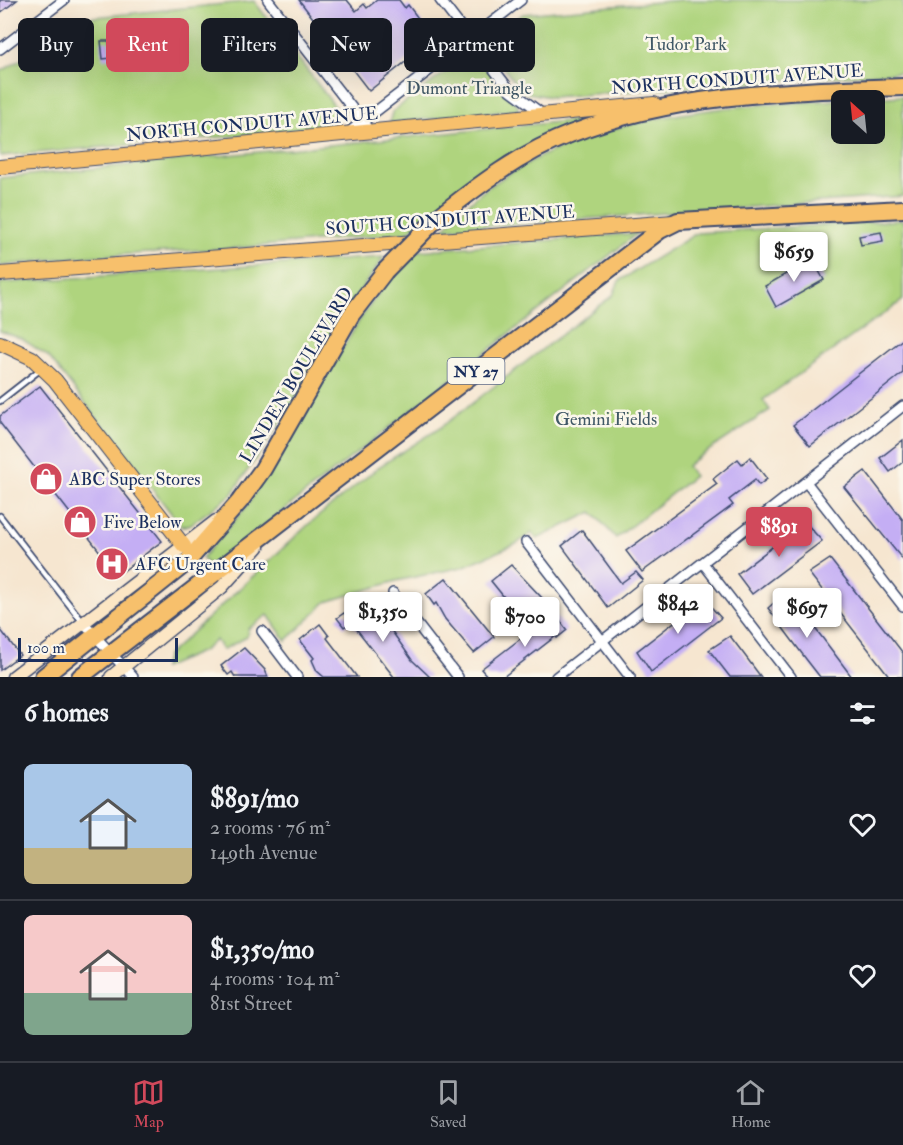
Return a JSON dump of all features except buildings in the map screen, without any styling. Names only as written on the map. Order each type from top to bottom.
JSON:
[{"type":"highway","name":"NORTH CONDUIT AVENUE","points":[[695,100],[903,87]]},
{"type":"highway","name":"LINDEN BOULEVARD","points":[[43,677],[96,637],[240,501],[263,469],[351,315],[385,271],[436,219],[506,168],[570,134],[695,100]]},
{"type":"highway","name":"SOUTH CONDUIT AVENUE","points":[[678,221],[903,209]]},
{"type":"highway","name":"NY 27","points":[[80,677],[607,269],[660,230],[678,221]]},
{"type":"main road","name":"NORTH CONDUIT AVENUE","points":[[0,167],[345,135],[367,127],[544,115],[695,100]]},
{"type":"main road","name":"SOUTH CONDUIT AVENUE","points":[[0,274],[678,221]]},
{"type":"main road","points":[[0,343],[19,351],[43,368],[84,415],[188,551]]},
{"type":"street","points":[[0,49],[64,0]]},
{"type":"street","points":[[268,0],[367,127],[432,72]]},
{"type":"street","points":[[440,0],[454,18]]},
{"type":"street","points":[[498,18],[521,0]]},
{"type":"street","points":[[496,72],[509,89],[544,115]]},
{"type":"street","points":[[556,677],[903,406]]},
{"type":"street","points":[[806,482],[903,606]]},
{"type":"street","points":[[111,677],[222,586],[277,526]]},
{"type":"street","points":[[526,542],[630,677]]},
{"type":"street","name":"LINDEN BOULEVARD","points":[[13,677],[83,623],[188,551]]},
{"type":"street","points":[[703,563],[791,677]]},
{"type":"street","points":[[393,593],[458,677]]},
{"type":"street","points":[[83,623],[133,677]]},
{"type":"street","points":[[262,631],[297,677]]},
{"type":"lane","points":[[0,401],[43,368]]},
{"type":"lane","points":[[0,516],[83,623]]},
{"type":"green space","name":"Tudor Park","points":[[681,0],[903,0],[903,72],[551,97],[522,92],[507,72],[535,72],[535,18],[518,18],[523,14]]},
{"type":"green space","points":[[254,1],[267,18],[201,18],[201,72],[298,72],[298,58],[336,108],[329,128],[0,156],[0,72],[18,61],[18,72],[94,72],[94,18],[86,18]]},
{"type":"green space","name":"Dumont Triangle","points":[[446,72],[491,72],[518,106],[518,110],[390,123],[392,112]]},
{"type":"green space","points":[[903,96],[903,196],[443,229],[486,189],[533,160],[583,139],[634,124],[687,113],[831,100],[831,144],[885,144],[885,97]]},
{"type":"green space","points":[[587,119],[587,124],[477,180],[429,213],[407,233],[237,248],[62,258],[0,266],[0,178]]},
{"type":"green space","name":"Gemini Fields","points":[[903,220],[903,300],[763,400],[770,410],[694,460],[687,466],[694,476],[616,538],[592,512],[537,539],[532,533],[516,544],[462,567],[396,581],[326,602],[286,641],[268,615],[248,629],[247,637],[222,650],[216,640],[203,651],[163,668],[167,656],[310,523],[380,466],[440,428],[613,295],[619,281],[697,233]]},
{"type":"green space","points":[[638,233],[211,567],[202,558],[247,506],[361,318],[388,280],[417,251]]},
{"type":"green space","points":[[384,257],[347,309],[292,405],[231,495],[191,524],[182,527],[49,357],[22,339],[0,331],[0,283]]},
{"type":"place","name":"ABC Super Stores","points":[[46,479]]},
{"type":"place","name":"Five Below","points":[[80,522]]},
{"type":"place","name":"AFC Urgent Care","points":[[112,564]]}]
